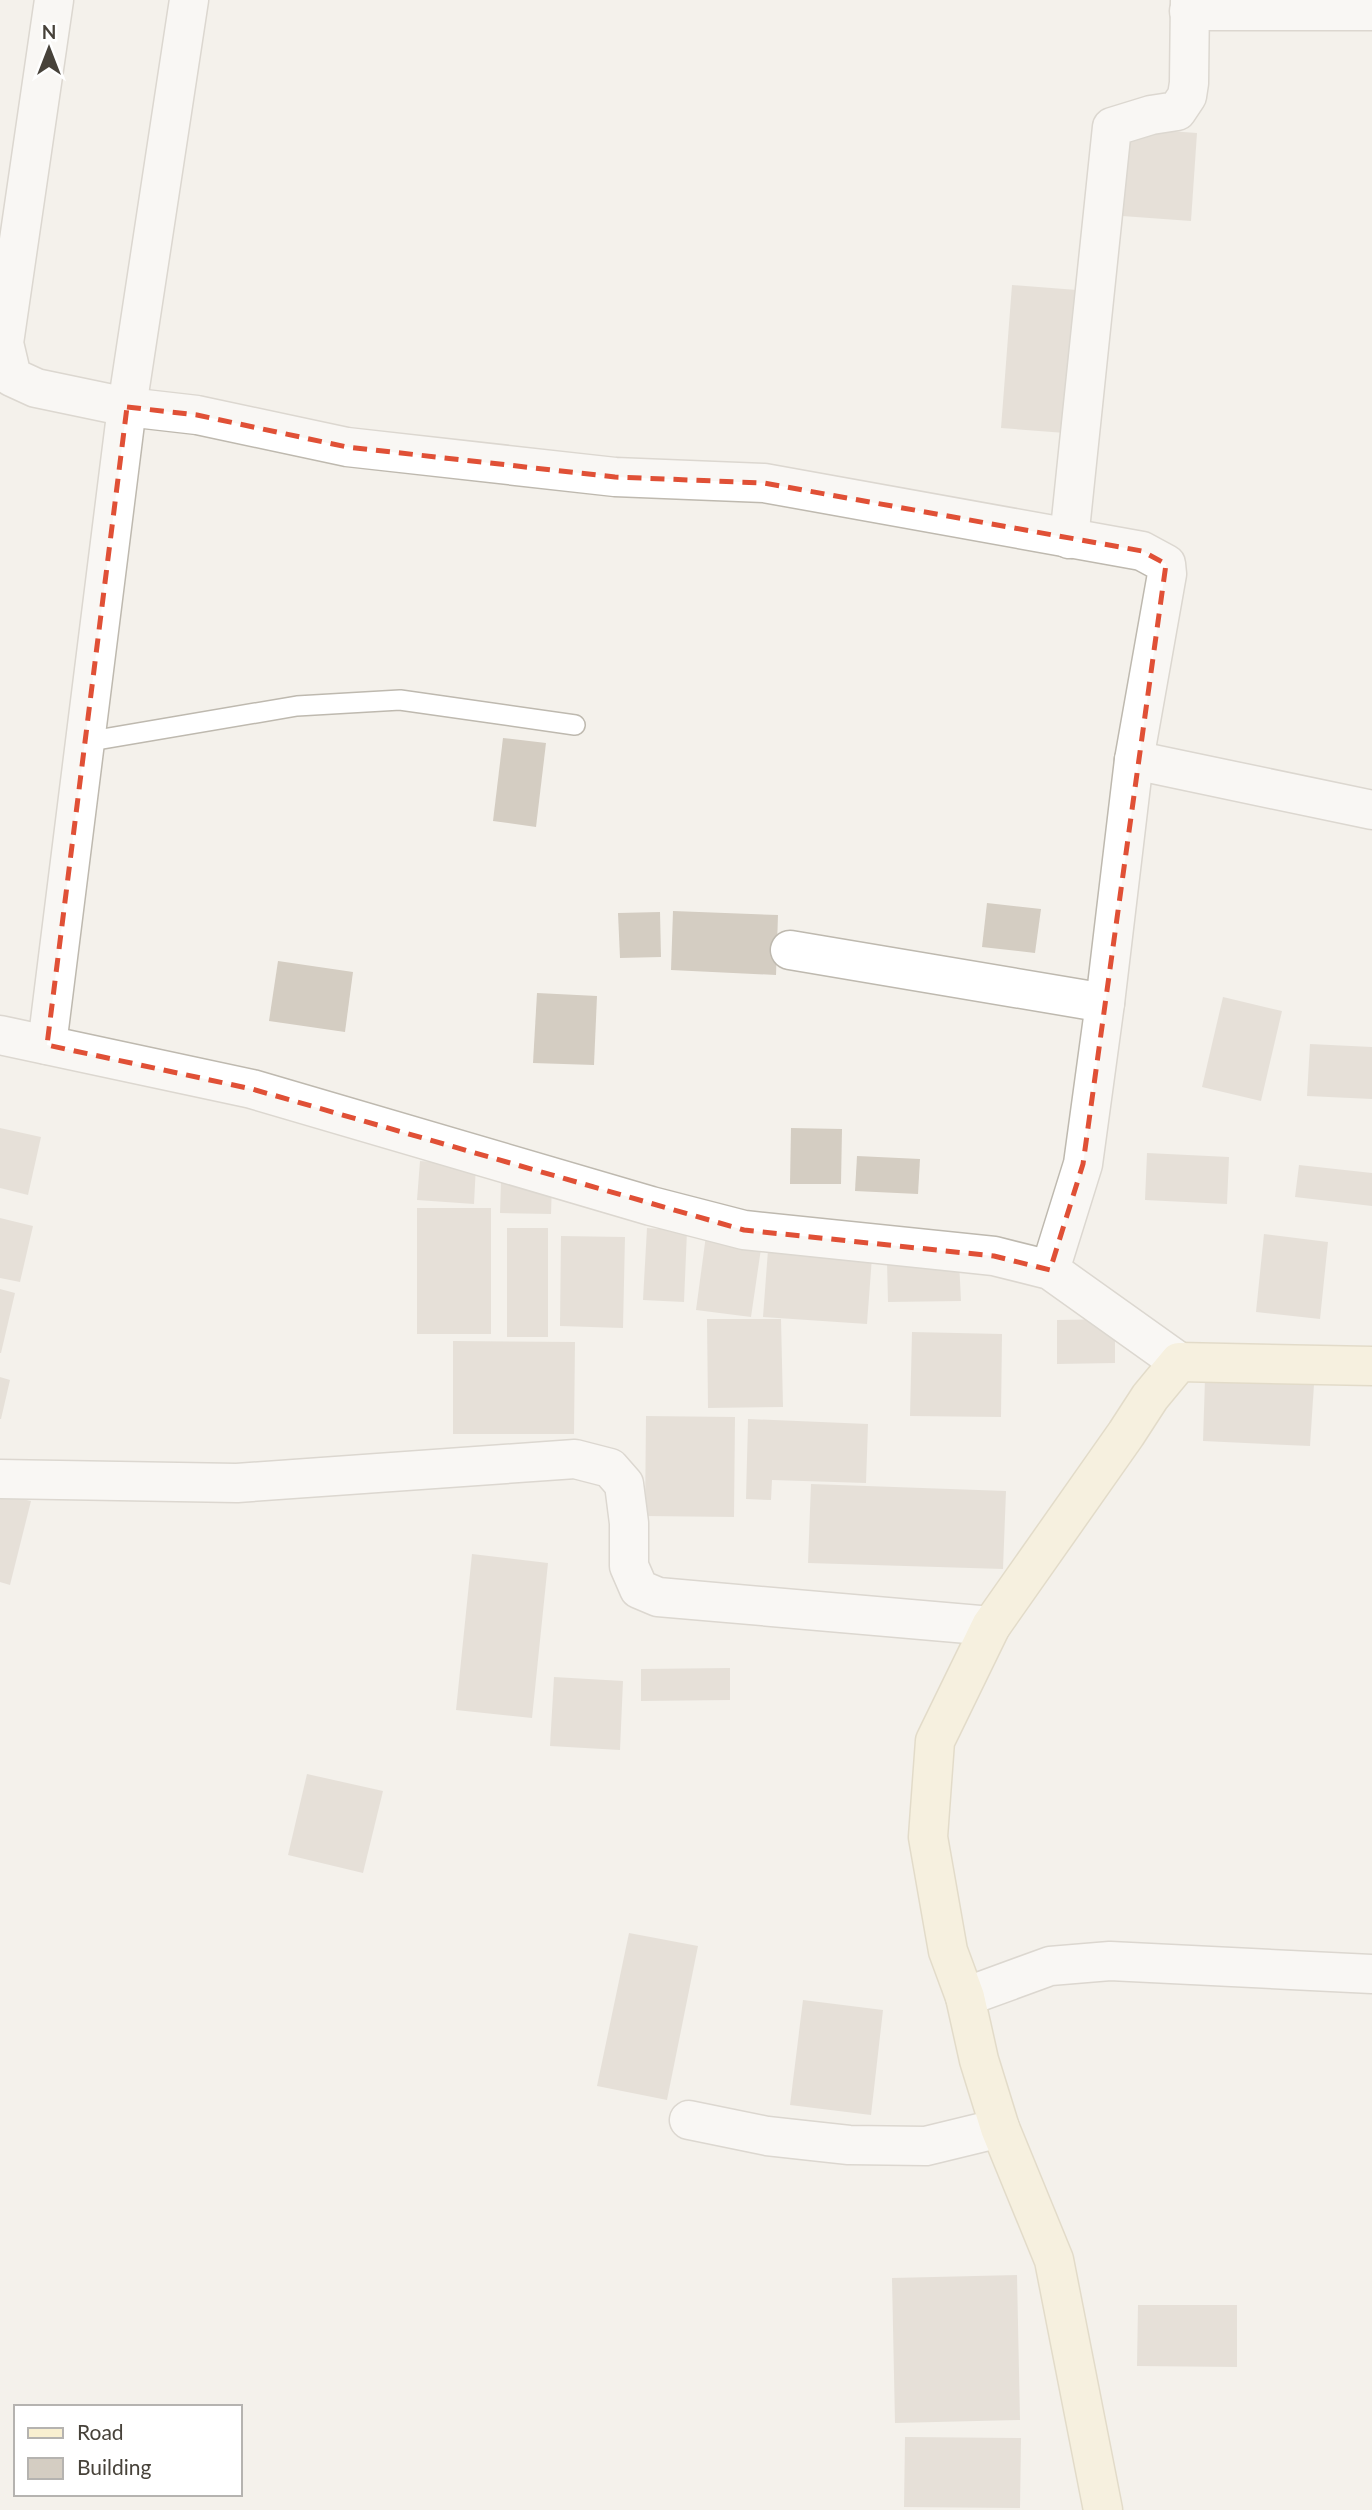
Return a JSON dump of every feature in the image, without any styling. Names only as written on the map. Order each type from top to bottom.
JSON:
[{"type":"street","points":[[54,0],[5,343],[12,377],[36,388],[127,407],[197,415],[347,447],[615,477],[764,482],[1142,551],[1166,564],[1167,574],[1134,760],[1083,1164],[1050,1270]]},
{"type":"street","points":[[47,1045],[127,407],[189,0]]},
{"type":"street","points":[[1069,539],[1112,127],[1151,115],[1177,111],[1187,96],[1189,6],[1372,11]]},
{"type":"street","points":[[1134,760],[1372,810]]},
{"type":"street","points":[[790,950],[1105,1003]]},
{"type":"street","points":[[0,1035],[252,1089],[638,1202],[744,1230],[994,1256],[1050,1270],[1179,1363],[1372,1366]]},
{"type":"street","points":[[1103,2510],[1054,2260],[1000,2128],[979,2060],[965,1997],[948,1951],[928,1837],[935,1741],[991,1626],[1150,1397],[1179,1363]]},
{"type":"street","points":[[0,1479],[237,1483],[575,1459],[610,1468],[624,1484],[629,1523],[629,1566],[639,1589],[658,1597],[991,1626]]},
{"type":"street","points":[[965,1997],[1050,1966],[1110,1961],[1372,1974]]},
{"type":"street","points":[[689,2120],[767,2136],[849,2145],[926,2146],[1000,2128]]},
{"type":"lane","points":[[85,742],[297,706],[400,700],[575,725]]},
{"type":"highlighted area","points":[[127,407],[197,415],[347,447],[615,477],[764,483],[1142,551],[1166,564],[1083,1164],[1050,1270],[994,1256],[744,1230],[252,1089],[47,1045]]},
{"type":"building","points":[[1128,128],[1197,133],[1191,221],[1122,216]]},
{"type":"building","points":[[1012,285],[1077,290],[1065,433],[1001,428]]},
{"type":"building","points":[[503,738],[546,743],[536,827],[493,821]]},
{"type":"building","points":[[987,903],[1041,909],[1035,953],[982,947]]},
{"type":"building","points":[[673,911],[778,915],[776,975],[671,970]]},
{"type":"building","points":[[660,912],[661,957],[620,958],[618,913]]},
{"type":"building","points":[[278,961],[353,972],[345,1032],[269,1021]]},
{"type":"building","points":[[537,993],[597,996],[594,1065],[533,1063]]},
{"type":"building","points":[[1223,997],[1282,1011],[1261,1101],[1202,1087]]},
{"type":"building","points":[[1310,1044],[1372,1047],[1372,1099],[1307,1096]]},
{"type":"building","points":[[0,1128],[41,1137],[28,1195],[0,1188]]},
{"type":"building","points":[[791,1128],[842,1129],[841,1184],[790,1184]]},
{"type":"building","points":[[1147,1153],[1229,1157],[1227,1204],[1145,1200]]},
{"type":"building","points":[[857,1156],[920,1159],[918,1194],[855,1191]]},
{"type":"building","points":[[420,1161],[476,1165],[474,1204],[417,1200]]},
{"type":"building","points":[[1299,1165],[1372,1173],[1372,1206],[1295,1197]]},
{"type":"building","points":[[501,1182],[552,1183],[551,1214],[500,1213]]},
{"type":"building","points":[[417,1208],[491,1208],[491,1334],[417,1334]]},
{"type":"building","points":[[0,1218],[33,1226],[20,1282],[0,1278]]},
{"type":"building","points":[[507,1228],[548,1228],[548,1337],[507,1337]]},
{"type":"building","points":[[647,1228],[687,1231],[684,1302],[643,1300]]},
{"type":"building","points":[[707,1228],[763,1235],[751,1317],[696,1310]]},
{"type":"building","points":[[1264,1234],[1328,1242],[1320,1319],[1256,1312]]},
{"type":"building","points":[[561,1236],[625,1237],[623,1328],[560,1326]]},
{"type":"building","points":[[768,1250],[872,1257],[867,1324],[763,1317]]},
{"type":"building","points":[[959,1261],[961,1301],[888,1302],[887,1262]]},
{"type":"building","points":[[0,1289],[15,1293],[1,1353],[0,1353]]},
{"type":"building","points":[[707,1319],[781,1319],[783,1407],[708,1408]]},
{"type":"building","points":[[1115,1319],[1115,1363],[1057,1364],[1057,1320]]},
{"type":"building","points":[[912,1332],[1002,1334],[1001,1417],[910,1416]]},
{"type":"building","points":[[453,1341],[575,1342],[574,1434],[453,1434]]},
{"type":"building","points":[[0,1377],[10,1380],[1,1419],[0,1419]]},
{"type":"building","points":[[1205,1379],[1314,1384],[1310,1446],[1203,1441]]},
{"type":"building","points":[[646,1416],[735,1417],[734,1517],[645,1516]]},
{"type":"building","points":[[748,1419],[868,1424],[866,1483],[772,1480],[771,1500],[746,1499]]},
{"type":"building","points":[[811,1484],[1006,1491],[1003,1569],[808,1563]]},
{"type":"building","points":[[0,1494],[31,1501],[10,1585],[0,1582]]},
{"type":"building","points":[[472,1554],[548,1563],[532,1718],[456,1710]]},
{"type":"building","points":[[730,1668],[730,1700],[641,1701],[641,1669]]},
{"type":"building","points":[[554,1677],[623,1681],[620,1750],[550,1746]]},
{"type":"building","points":[[307,1774],[383,1791],[363,1873],[288,1855]]},
{"type":"building","points":[[629,1933],[698,1946],[667,2100],[597,2086]]},
{"type":"building","points":[[803,2000],[883,2010],[871,2115],[790,2105]]},
{"type":"building","points":[[1017,2275],[1020,2420],[895,2423],[892,2278]]},
{"type":"building","points":[[1138,2305],[1237,2305],[1237,2367],[1137,2366]]},
{"type":"building","points":[[905,2437],[1021,2438],[1020,2508],[904,2507]]}]
